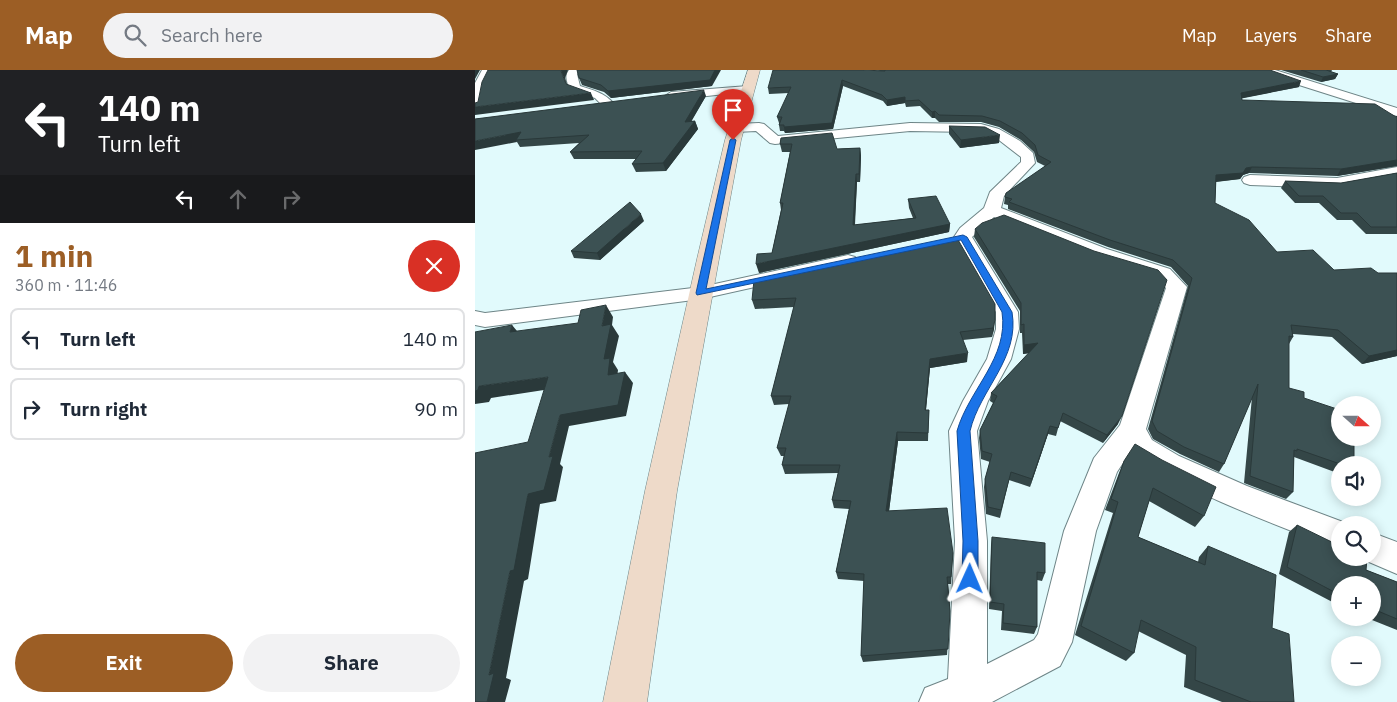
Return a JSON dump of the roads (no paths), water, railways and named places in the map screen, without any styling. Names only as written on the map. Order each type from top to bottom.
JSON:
[{"type":"main road","points":[[625,702],[661,491],[701,293],[736,128],[751,79]]},
{"type":"street","points":[[475,107],[476,89],[487,70]]},
{"type":"street","points":[[576,70],[572,73],[575,88],[599,96],[612,104],[589,107]]},
{"type":"street","points":[[1264,70],[1371,102],[1397,112]]},
{"type":"street","points":[[663,97],[751,79]]},
{"type":"street","points":[[736,128],[759,127],[775,140],[889,127],[938,126],[992,131],[1022,150],[1028,156],[1028,163],[995,195],[992,210],[966,232],[954,239],[1007,312],[1009,324],[999,362],[967,416],[963,431],[971,541],[967,692]]},
{"type":"street","points":[[1250,180],[1337,183],[1397,172]]},
{"type":"street","points":[[939,702],[981,687],[1047,653],[1054,642],[1080,531],[1104,467],[1132,429],[1177,286],[1163,273],[1100,253],[992,210]]},
{"type":"street","points":[[475,318],[485,320],[701,293],[869,257]]},
{"type":"street","points":[[1132,429],[1142,448],[1169,464],[1236,495],[1331,532]]},
{"type":"street","points":[[1381,551],[1397,558]]}]
